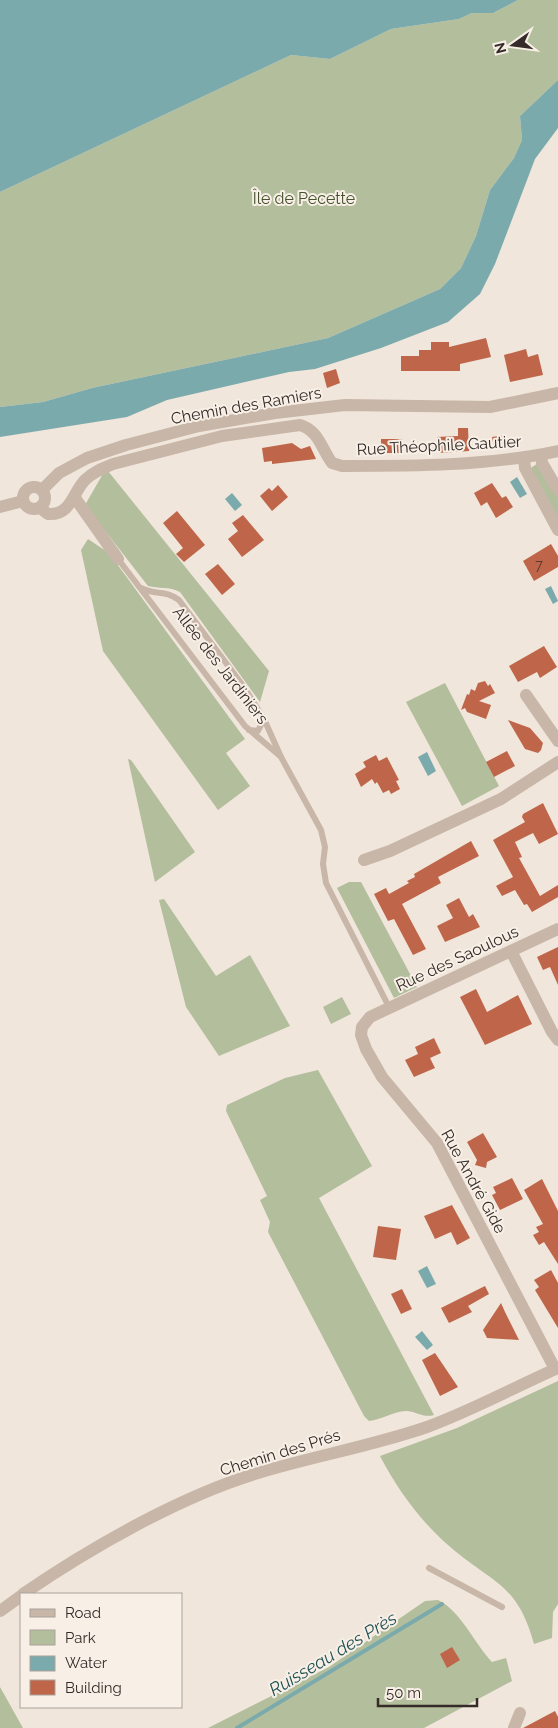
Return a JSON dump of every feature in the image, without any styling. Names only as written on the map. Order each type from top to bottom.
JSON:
[{"type":"street","name":"Chemin des Ramiers","points":[[42,490],[59,473],[87,458],[126,445],[199,426],[275,413],[345,405],[490,407],[558,394]]},
{"type":"street","name":"Rue Théophile Gautier","points":[[40,508],[48,514],[60,513],[74,498],[84,481],[98,470],[113,464],[222,436],[300,425],[310,428],[317,435],[332,464],[342,466],[431,465],[524,458],[558,451]]},
{"type":"street","points":[[540,455],[542,463],[558,490]]},
{"type":"street","points":[[524,458],[525,468],[558,530]]},
{"type":"street","points":[[38,487],[42,490],[45,500],[40,508],[30,509],[23,501],[27,489],[38,487]]},
{"type":"street","name":"Allée des Jardiniers","points":[[74,498],[118,559]]},
{"type":"street","points":[[0,507],[23,501]]},
{"type":"street","points":[[526,694],[558,741]]},
{"type":"street","points":[[364,860],[390,851],[501,798],[558,762]]},
{"type":"street","name":"Rue des Saoulous","points":[[370,1017],[558,929]]},
{"type":"street","points":[[511,951],[552,1032],[558,1040]]},
{"type":"street","name":"Rue André Gide","points":[[370,1017],[362,1027],[361,1035],[366,1049],[382,1076],[437,1143],[557,1368]]},
{"type":"street","name":"Chemin des Prés","points":[[25,1593],[89,1552],[168,1510],[223,1486],[258,1473],[427,1427],[557,1368]]},
{"type":"street","name":"Chemin des Prés","points":[[0,1610],[20,1596]]},
{"type":"street","points":[[514,1728],[520,1713]]},
{"type":"lane","name":"Allée des Jardiniers","points":[[118,559],[248,730],[281,757]]},
{"type":"lane","name":"Allée des Jardiniers","points":[[141,588],[152,594],[171,594],[179,600],[244,687],[264,719],[281,757],[322,830],[325,847],[323,864],[326,882],[389,1007]]},
{"type":"lane","points":[[248,730],[258,731],[264,719]]},
{"type":"lane","points":[[429,1568],[502,1607]]},
{"type":"green space","name":"Île de Pecette","points":[[518,0],[558,0],[558,80],[520,116],[522,140],[514,158],[490,190],[476,236],[461,268],[440,289],[328,338],[92,388],[43,402],[0,407],[0,192],[291,55],[330,59],[391,29],[459,19],[472,13],[493,13]]},
{"type":"green space","points":[[537,464],[558,495],[558,518],[532,470],[532,467]]},
{"type":"green space","points":[[108,471],[269,671],[260,702],[180,592],[148,586],[85,505],[104,472]]},
{"type":"green space","points":[[88,539],[109,553],[245,739],[226,753],[250,786],[218,810],[103,651],[81,550]]},
{"type":"green space","points":[[445,683],[499,786],[462,806],[406,702]]},
{"type":"green space","points":[[128,759],[131,760],[195,852],[155,882]]},
{"type":"green space","points":[[349,882],[361,882],[417,987],[394,998],[337,888]]},
{"type":"green space","points":[[164,899],[216,976],[250,955],[290,1026],[219,1056],[186,1007],[159,900]]},
{"type":"green space","points":[[342,997],[351,1014],[331,1024],[323,1007]]},
{"type":"green space","points":[[318,1070],[372,1166],[319,1198],[434,1415],[427,1416],[403,1411],[369,1421],[364,1416],[268,1232],[270,1222],[260,1200],[267,1196],[226,1111],[227,1105],[285,1078]]},
{"type":"green space","points":[[558,1381],[558,1604],[553,1612],[552,1638],[534,1644],[528,1625],[513,1598],[504,1588],[455,1551],[432,1530],[404,1495],[380,1456],[457,1428]]},
{"type":"green space","points":[[438,1600],[454,1612],[492,1662],[506,1658],[512,1681],[424,1728],[208,1728],[329,1667],[425,1601]]},
{"type":"green space","points":[[0,1687],[23,1728],[0,1728]]},
{"type":"water","points":[[0,0],[518,0],[493,13],[472,13],[459,19],[391,29],[330,59],[291,55],[0,192]]},
{"type":"water","points":[[558,80],[558,128],[535,159],[495,264],[480,294],[448,322],[381,348],[315,369],[289,372],[167,400],[127,417],[0,437],[0,407],[43,402],[92,388],[328,338],[440,289],[461,268],[476,236],[490,190],[514,158],[522,140],[520,116]]},
{"type":"water","points":[[517,477],[527,494],[520,498],[510,482]]},
{"type":"water","points":[[232,493],[242,505],[235,511],[225,499]]},
{"type":"water","points":[[551,586],[558,601],[553,604],[545,589]]},
{"type":"water","points":[[427,752],[436,771],[428,776],[418,757]]},
{"type":"water","points":[[427,1266],[436,1284],[427,1288],[418,1271]]},
{"type":"water","points":[[422,1331],[433,1345],[427,1350],[415,1337]]},
{"type":"building","points":[[486,338],[491,357],[460,364],[460,371],[401,371],[401,356],[419,356],[419,350],[431,350],[431,342],[449,342],[449,347]]},
{"type":"building","points":[[526,349],[528,357],[538,354],[543,375],[510,382],[504,355]]},
{"type":"building","points":[[336,369],[340,383],[327,388],[323,373]]},
{"type":"building","points":[[458,428],[468,428],[469,451],[438,453],[437,437],[458,436]]},
{"type":"building","points":[[505,435],[507,447],[494,448],[492,437]]},
{"type":"building","points":[[381,439],[402,439],[402,453],[381,453]]},
{"type":"building","points":[[292,443],[301,449],[310,446],[316,459],[272,464],[272,461],[264,462],[262,448]]},
{"type":"building","points":[[492,483],[502,498],[506,496],[513,507],[496,518],[487,502],[481,506],[474,493]]},
{"type":"building","points":[[278,485],[288,497],[272,511],[260,496],[269,488],[272,491]]},
{"type":"building","points":[[177,511],[205,545],[184,562],[176,554],[183,548],[163,523]]},
{"type":"building","points":[[243,515],[264,540],[242,557],[228,539],[238,531],[232,523]]},
{"type":"building","points":[[551,544],[558,556],[558,567],[534,581],[523,561]]},
{"type":"building","points":[[218,564],[235,584],[222,595],[205,574]]},
{"type":"building","points":[[544,646],[557,667],[540,678],[537,672],[518,682],[509,666]]},
{"type":"building","points":[[485,681],[488,686],[490,684],[495,693],[479,701],[491,705],[486,719],[467,712],[465,708],[461,710],[471,689],[475,691],[478,683]]},
{"type":"building","points":[[508,720],[530,728],[543,743],[538,753],[525,749]]},
{"type":"building","points":[[507,751],[515,766],[494,777],[486,762]]},
{"type":"building","points":[[376,755],[379,761],[387,757],[399,780],[396,781],[400,789],[391,794],[389,790],[383,793],[377,782],[375,784],[372,779],[361,787],[355,774],[366,767],[363,762]]},
{"type":"building","points":[[543,803],[558,834],[539,844],[533,833],[515,842],[522,857],[519,858],[540,896],[558,885],[558,897],[532,912],[527,904],[524,905],[515,890],[502,896],[496,886],[513,877],[493,840],[525,822],[522,817],[523,814]]},
{"type":"building","points":[[471,841],[479,856],[438,877],[441,883],[402,904],[426,949],[413,955],[394,919],[388,921],[374,894],[386,888],[389,894],[409,883],[407,881],[415,877],[414,874]]},
{"type":"building","points":[[459,898],[469,917],[473,914],[480,927],[445,942],[437,926],[453,918],[446,905]]},
{"type":"building","points":[[558,947],[558,985],[550,967],[543,970],[537,957]]},
{"type":"building","points":[[476,989],[487,1012],[518,995],[532,1024],[485,1045],[460,997]]},
{"type":"building","points":[[434,1038],[441,1053],[430,1058],[435,1068],[414,1077],[405,1060],[418,1054],[415,1047]]},
{"type":"building","points":[[483,1133],[497,1157],[487,1162],[486,1168],[475,1165],[477,1160],[467,1142]]},
{"type":"building","points":[[512,1178],[523,1199],[500,1210],[492,1195],[496,1193],[493,1187]]},
{"type":"building","points":[[542,1179],[558,1211],[558,1264],[544,1242],[539,1245],[533,1235],[539,1232],[536,1227],[543,1224],[524,1190]]},
{"type":"building","points":[[452,1205],[470,1238],[457,1245],[451,1232],[435,1239],[424,1216]]},
{"type":"building","points":[[378,1226],[401,1229],[396,1260],[373,1257]]},
{"type":"building","points":[[551,1270],[558,1283],[558,1328],[535,1290],[539,1287],[534,1280]]},
{"type":"building","points":[[485,1286],[489,1294],[468,1306],[472,1312],[449,1323],[441,1308]]},
{"type":"building","points":[[402,1289],[412,1309],[401,1314],[391,1294]]},
{"type":"building","points":[[501,1303],[519,1340],[487,1338],[483,1330]]},
{"type":"building","points":[[435,1353],[458,1387],[440,1396],[422,1360]]},
{"type":"building","points":[[452,1647],[460,1660],[447,1668],[440,1654]]},
{"type":"building","points":[[555,1711],[558,1717],[558,1728],[523,1728]]},
{"type":"waterway","name":"Ruisseau des Près","points":[[237,1728],[442,1604]]}]
